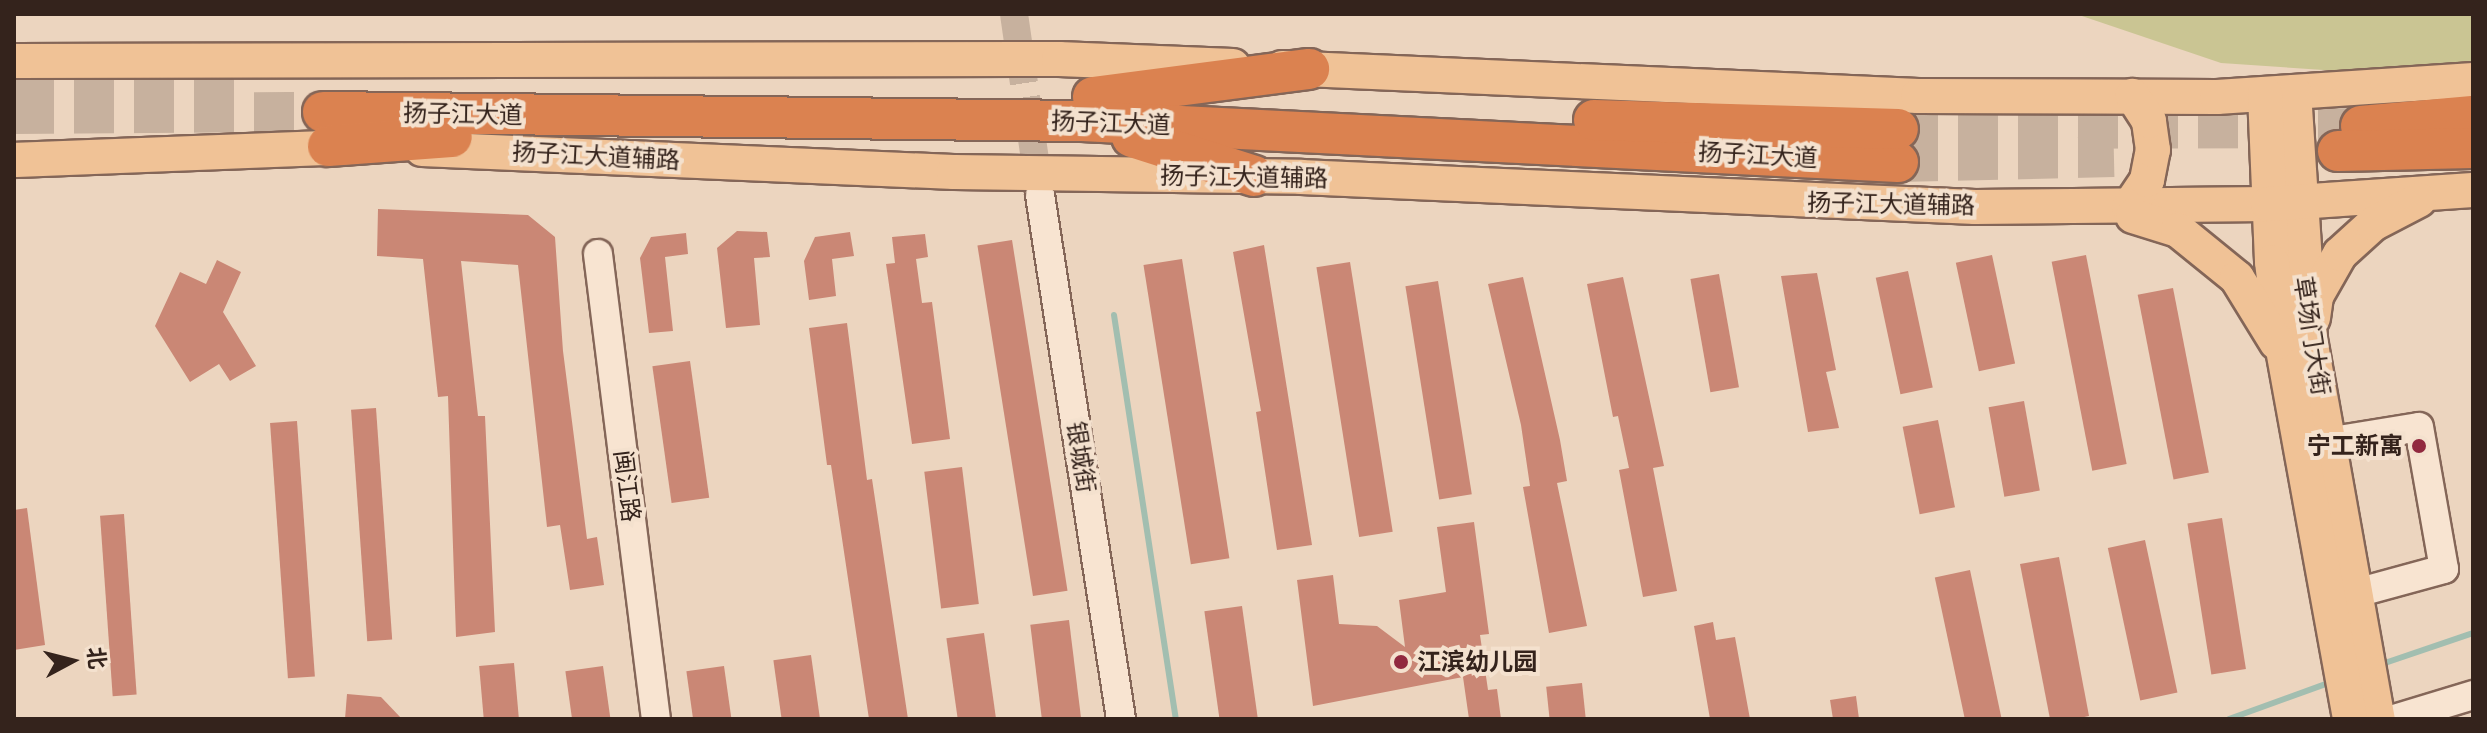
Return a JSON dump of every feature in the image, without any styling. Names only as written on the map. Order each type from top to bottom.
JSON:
[{"type":"highway","points":[[1087,109],[1309,69]]},
{"type":"highway","points":[[1087,109],[1254,176]]},
{"type":"highway","name":"扬子江大道","points":[[324,114],[737,119],[1087,109]]},
{"type":"highway","name":"扬子江大道","points":[[324,114],[1087,109],[1898,145]]},
{"type":"highway","points":[[2473,116],[2343,140],[2473,148]]},
{"type":"main road","points":[[14,61],[1059,59],[1918,96],[2280,93],[2473,80]]},
{"type":"main road","name":"草场门大街","points":[[2280,93],[2283,203],[2297,347],[2354,681],[2378,719]]},
{"type":"main road","points":[[2133,96],[2149,121],[2153,150],[2147,180],[2117,207],[2178,230],[2237,278],[2297,347],[2316,296],[2340,254],[2373,224],[2432,193]]},
{"type":"main road","name":"扬子江大道辅路","points":[[14,160],[324,114],[954,172],[1254,176],[1751,201],[2117,207],[2283,203],[2473,190]]},
{"type":"main road","name":"草场门大街","points":[[2315,444],[2356,593],[2354,681]]},
{"type":"street","name":"银城街","points":[[1040,195],[1121,719]]},
{"type":"street","name":"闽江路","points":[[598,254],[656,719]]},
{"type":"street","points":[[2315,444],[2419,427],[2444,569],[2356,593]]},
{"type":"street","points":[[2394,719],[2473,695]]},
{"type":"shaded area","points":[[2076,14],[2473,14],[2473,61],[2354,72],[2221,63]]},
{"type":"building","points":[[378,209],[528,215],[555,237],[563,351],[587,539],[597,537],[604,585],[570,590],[560,525],[547,527],[518,265],[461,261],[478,416],[485,416],[495,632],[456,637],[448,396],[438,397],[423,259],[377,256]]},
{"type":"building","points":[[737,231],[767,232],[770,257],[754,258],[760,325],[726,328],[717,248]]},
{"type":"building","points":[[850,232],[854,256],[832,259],[836,296],[809,300],[804,261],[815,237]]},
{"type":"building","points":[[686,233],[688,254],[665,257],[673,331],[649,333],[640,258],[651,237]]},
{"type":"building","points":[[925,234],[928,257],[916,259],[922,303],[932,302],[950,439],[912,444],[886,264],[895,263],[892,237]]},
{"type":"building","points":[[1012,240],[1068,591],[1033,596],[977,245]]},
{"type":"building","points":[[1264,245],[1312,545],[1277,550],[1256,412],[1261,411],[1233,252]]},
{"type":"building","points":[[1992,255],[2015,364],[1979,371],[1956,263]]},
{"type":"building","points":[[2086,255],[2127,464],[2092,471],[2052,262]]},
{"type":"building","points":[[1182,259],[1229,558],[1191,564],[1143,265]]},
{"type":"building","points":[[217,260],[241,272],[223,312],[256,366],[230,381],[219,364],[190,382],[155,326],[180,272],[206,284]]},
{"type":"building","points":[[1350,262],[1393,532],[1359,537],[1316,267]]},
{"type":"building","points":[[1908,271],[1933,387],[1900,394],[1876,278]]},
{"type":"building","points":[[1817,273],[1836,370],[1826,372],[1839,428],[1808,432],[1781,276]]},
{"type":"building","points":[[1719,274],[1739,387],[1710,392],[1690,279]]},
{"type":"building","points":[[1523,277],[1560,440],[1567,481],[1557,483],[1587,626],[1549,633],[1523,487],[1530,486],[1521,425],[1488,284]]},
{"type":"building","points":[[1623,277],[1664,466],[1653,468],[1677,591],[1643,597],[1619,470],[1629,468],[1618,416],[1613,417],[1587,284]]},
{"type":"building","points":[[1438,281],[1472,494],[1439,500],[1405,286]]},
{"type":"building","points":[[2173,288],[2209,473],[2174,479],[2138,295]]},
{"type":"building","points":[[847,323],[867,480],[872,479],[908,719],[869,719],[831,465],[827,465],[809,328]]},
{"type":"building","points":[[690,361],[709,498],[672,503],[652,366]]},
{"type":"building","points":[[2024,401],[2040,491],[2004,497],[1989,407]]},
{"type":"building","points":[[376,408],[392,639],[367,641],[351,410]]},
{"type":"building","points":[[1938,420],[1955,507],[1920,514],[1903,427]]},
{"type":"building","points":[[297,421],[315,676],[288,678],[270,423]]},
{"type":"building","points":[[962,467],[979,604],[941,609],[924,472]]},
{"type":"building","points":[[27,508],[45,645],[14,650],[14,510]]},
{"type":"building","points":[[124,514],[137,695],[113,696],[100,516]]},
{"type":"building","points":[[2222,518],[2246,669],[2211,675],[2187,523]]},
{"type":"building","points":[[1474,522],[1489,634],[1480,635],[1488,690],[1497,689],[1501,719],[1469,719],[1463,677],[1313,706],[1297,580],[1333,575],[1339,624],[1377,626],[1405,647],[1399,600],[1446,592],[1437,527]]},
{"type":"building","points":[[2145,540],[2177,693],[2140,700],[2108,548]]},
{"type":"building","points":[[2059,557],[2089,716],[2075,719],[2050,719],[2020,564]]},
{"type":"building","points":[[1970,570],[2002,719],[1965,719],[1935,577]]},
{"type":"building","points":[[1242,606],[1258,719],[1220,719],[1204,611]]},
{"type":"building","points":[[1069,620],[1081,719],[1042,719],[1030,625]]},
{"type":"building","points":[[1713,622],[1716,640],[1735,637],[1750,719],[1710,719],[1694,626]]},
{"type":"building","points":[[984,633],[996,719],[958,719],[946,638]]},
{"type":"building","points":[[811,655],[820,719],[782,719],[773,660]]},
{"type":"building","points":[[514,663],[519,719],[484,719],[479,666]]},
{"type":"building","points":[[603,666],[610,718],[572,719],[565,671]]},
{"type":"building","points":[[724,666],[731,718],[693,719],[686,671]]},
{"type":"building","points":[[1582,683],[1586,719],[1550,719],[1546,687]]},
{"type":"building","points":[[347,694],[381,697],[402,719],[345,719]]},
{"type":"building","points":[[1856,696],[1859,719],[1833,719],[1830,700]]},
{"type":"waterway","points":[[1114,315],[1176,719]]},
{"type":"waterway","points":[[2379,665],[2473,633]]},
{"type":"waterway","points":[[2229,719],[2334,681]]},
{"type":"tunnel","points":[[1014,14],[1040,194]]},
{"type":"tunnel","points":[[14,85],[250,85]]},
{"type":"tunnel","points":[[14,114],[323,112]]},
{"type":"tunnel","points":[[1898,129],[2347,128]]},
{"type":"tunnel","points":[[1898,162],[2114,157]]},
{"type":"place","name":"宁工新寓","points":[[2419,446]]},
{"type":"place","name":"江滨幼儿园","points":[[1401,662]]}]
